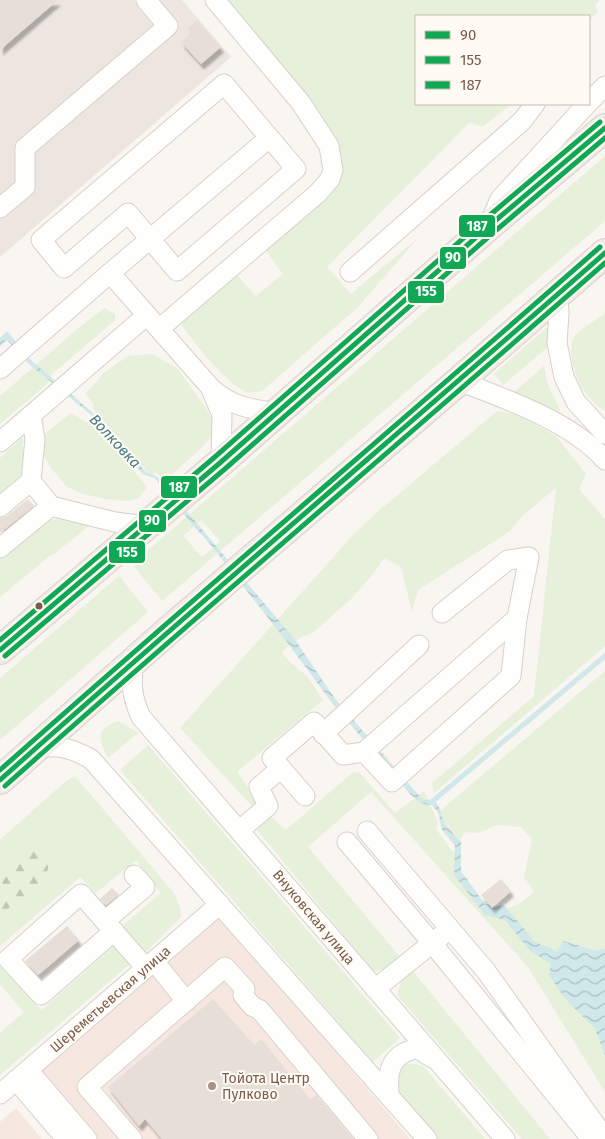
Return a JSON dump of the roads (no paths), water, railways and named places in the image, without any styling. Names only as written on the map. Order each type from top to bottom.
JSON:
[{"type":"highway","points":[[0,650],[278,413],[489,226],[605,128]]},
{"type":"highway","points":[[0,780],[134,661],[605,253]]},
{"type":"street","points":[[0,208],[25,187],[24,148],[168,26],[146,0]]},
{"type":"street","points":[[0,442],[31,415],[318,193],[330,179],[333,170],[329,146],[300,103],[252,42],[215,0]]},
{"type":"street","points":[[224,84],[269,138],[296,169],[177,271],[128,213],[64,268],[41,240],[224,84]]},
{"type":"street","points":[[590,98],[605,86]]},
{"type":"street","points":[[350,272],[522,121],[534,105]]},
{"type":"street","points":[[489,226],[500,199],[582,105]]},
{"type":"street","points":[[0,369],[269,138]]},
{"type":"street","points":[[110,273],[210,388],[233,404],[248,409],[278,413]]},
{"type":"street","points":[[558,295],[557,343],[564,377],[576,402],[602,445]]},
{"type":"street","points":[[459,381],[525,408],[602,445]]},
{"type":"street","points":[[210,388],[222,415],[221,462]]},
{"type":"street","points":[[31,415],[35,439],[31,481],[51,506],[114,522],[146,526]]},
{"type":"street","points":[[0,507],[31,481]]},
{"type":"street","points":[[0,548],[51,506]]},
{"type":"street","points":[[364,752],[392,782],[511,676],[517,618],[528,557],[508,560],[442,613]]},
{"type":"street","points":[[305,796],[272,758],[314,722],[343,755],[364,752],[517,618]]},
{"type":"street","points":[[323,734],[420,645]]},
{"type":"street","name":"Внуковская улица","points":[[134,661],[132,683],[134,702],[141,717],[505,1139]]},
{"type":"street","points":[[39,746],[60,746],[74,750],[91,759],[427,1139]]},
{"type":"street","points":[[240,830],[268,806],[259,787],[281,768]]},
{"type":"street","points":[[367,831],[486,971],[605,1138]]},
{"type":"street","points":[[347,842],[592,1139]]},
{"type":"street","points":[[134,875],[145,887],[110,926],[41,995],[8,959],[81,894],[110,926],[186,1001]]},
{"type":"street","name":"Шереметьевская улица","points":[[0,1094],[220,904]]},
{"type":"street","points":[[375,989],[450,929]]},
{"type":"street","points":[[132,1139],[87,1087],[225,967],[245,989],[243,995],[260,1010],[368,1139]]},
{"type":"street","points":[[390,1096],[389,1073],[393,1063],[400,1055],[409,1050],[417,1049],[436,1060]]},
{"type":"street","points":[[22,1075],[66,1139]]},
{"type":"street","points":[[22,1075],[87,1139]]},
{"type":"water","name":"Волковка","points":[[7,331],[33,362],[92,412],[146,472],[158,477],[296,641],[336,700],[423,800],[434,799],[440,809],[444,824],[461,842],[461,871],[485,904],[505,906],[535,942],[557,951],[564,941],[593,950],[605,949],[605,1056],[595,1029],[565,999],[549,975],[551,964],[530,951],[505,920],[485,915],[454,875],[455,846],[442,830],[438,812],[432,805],[422,804],[411,795],[332,703],[210,544],[156,479],[143,474],[90,414],[29,364],[7,340],[0,346],[0,338]]},
{"type":"waterway","points":[[434,800],[605,656]]},
{"type":"place","name":"Тойота Центр Пулково","points":[[212,1086]]}]
